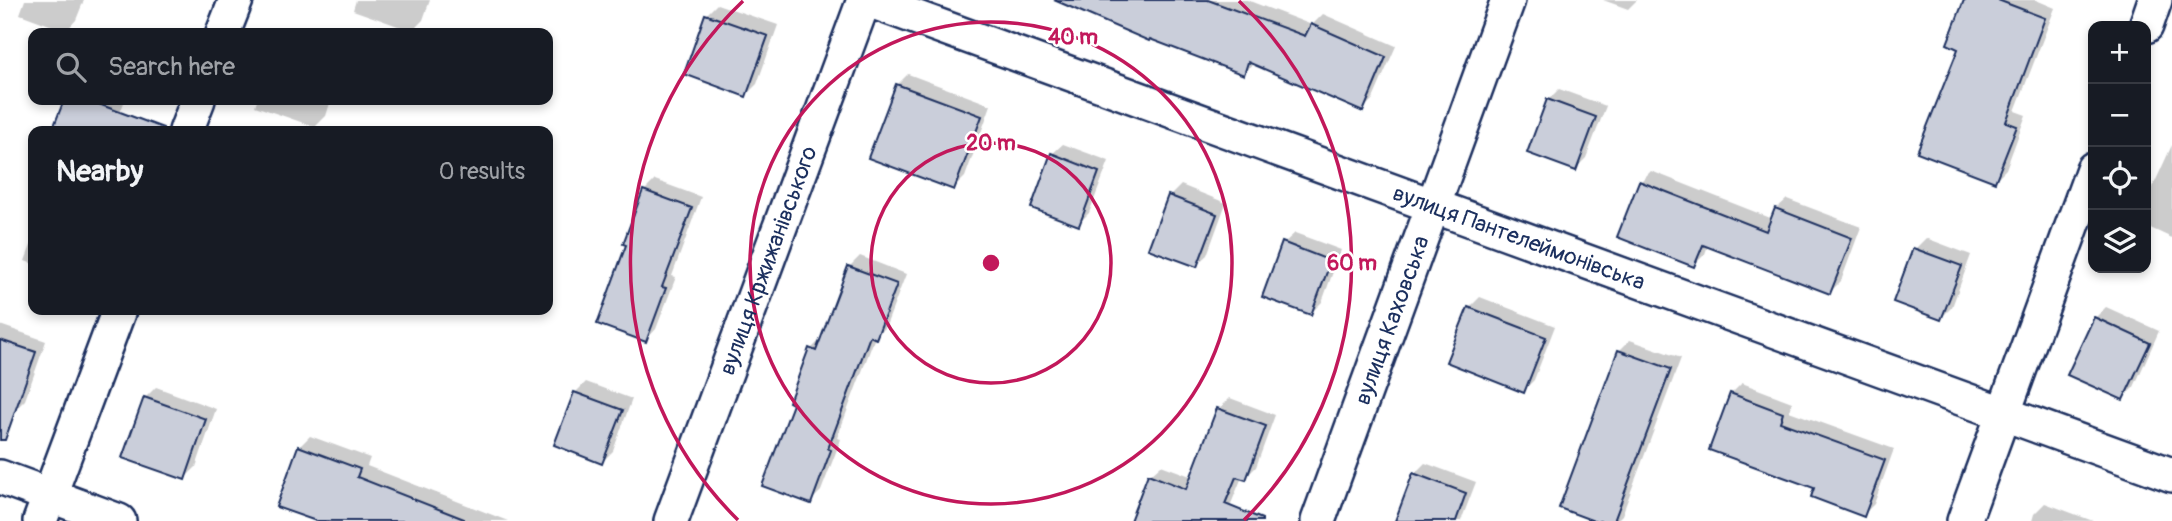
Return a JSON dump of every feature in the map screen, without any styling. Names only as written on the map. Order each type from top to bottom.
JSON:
[{"type":"street","points":[[225,28],[236,0]]},
{"type":"street","name":"вулиця Пантелеймонівська","points":[[866,0],[2172,475]]},
{"type":"street","name":"вулиця Кржижанівського","points":[[671,521],[866,0]]},
{"type":"street","name":"вулиця Каховська","points":[[1318,521],[1508,0]]},
{"type":"street","points":[[2148,21],[2155,0]]},
{"type":"street","points":[[188,126],[196,105]]},
{"type":"street","points":[[1964,521],[2088,183]]},
{"type":"street","points":[[44,508],[117,315]]},
{"type":"street","points":[[0,478],[44,508],[119,521]]},
{"type":"building","points":[[1054,0],[1208,0],[1305,36],[1311,24],[1386,57],[1363,112],[1248,62],[1244,75],[1150,39],[1149,41]]},
{"type":"building","points":[[1964,0],[1998,0],[2045,18],[2006,122],[2017,126],[1995,182],[1917,152],[1958,49],[1947,44]]},
{"type":"building","points":[[705,14],[768,36],[746,97],[684,74]]},
{"type":"building","points":[[896,84],[982,116],[954,190],[868,158]]},
{"type":"building","points":[[1547,99],[1596,117],[1576,171],[1527,153]]},
{"type":"building","points":[[62,105],[101,105],[158,126],[54,126]]},
{"type":"building","points":[[1051,153],[1099,172],[1079,226],[1031,208]]},
{"type":"building","points":[[1639,181],[1766,231],[1775,208],[1852,238],[1830,294],[1703,245],[1694,267],[1617,237]]},
{"type":"building","points":[[643,190],[692,208],[662,287],[666,288],[646,342],[597,324]]},
{"type":"building","points":[[1168,195],[1217,214],[1197,267],[1148,249]]},
{"type":"building","points":[[1282,242],[1331,261],[1311,315],[1262,297]]},
{"type":"building","points":[[1913,248],[1962,266],[1941,320],[1893,302]]},
{"type":"building","points":[[848,266],[897,284],[876,339],[870,336],[828,449],[831,450],[811,504],[762,486],[793,404],[789,402],[809,348],[816,351]]},
{"type":"building","points":[[1468,307],[1546,337],[1524,393],[1446,362]]},
{"type":"building","points":[[2094,317],[2150,343],[2123,400],[2067,375]]},
{"type":"building","points":[[0,340],[36,352],[5,440],[0,440]]},
{"type":"building","points":[[1618,350],[1671,369],[1614,521],[1594,521],[1559,508]]},
{"type":"building","points":[[574,392],[623,410],[602,464],[554,445]]},
{"type":"building","points":[[1730,393],[1783,413],[1780,422],[1885,460],[1864,517],[1811,497],[1814,488],[1709,450]]},
{"type":"building","points":[[144,397],[206,419],[185,480],[122,458]]},
{"type":"building","points":[[1217,408],[1266,426],[1246,480],[1236,477],[1225,504],[1262,521],[1130,521],[1148,474],[1186,489]]},
{"type":"building","points":[[298,446],[360,469],[357,477],[464,521],[316,521],[276,507]]},
{"type":"building","points":[[1413,473],[1466,493],[1456,521],[1395,521]]}]
